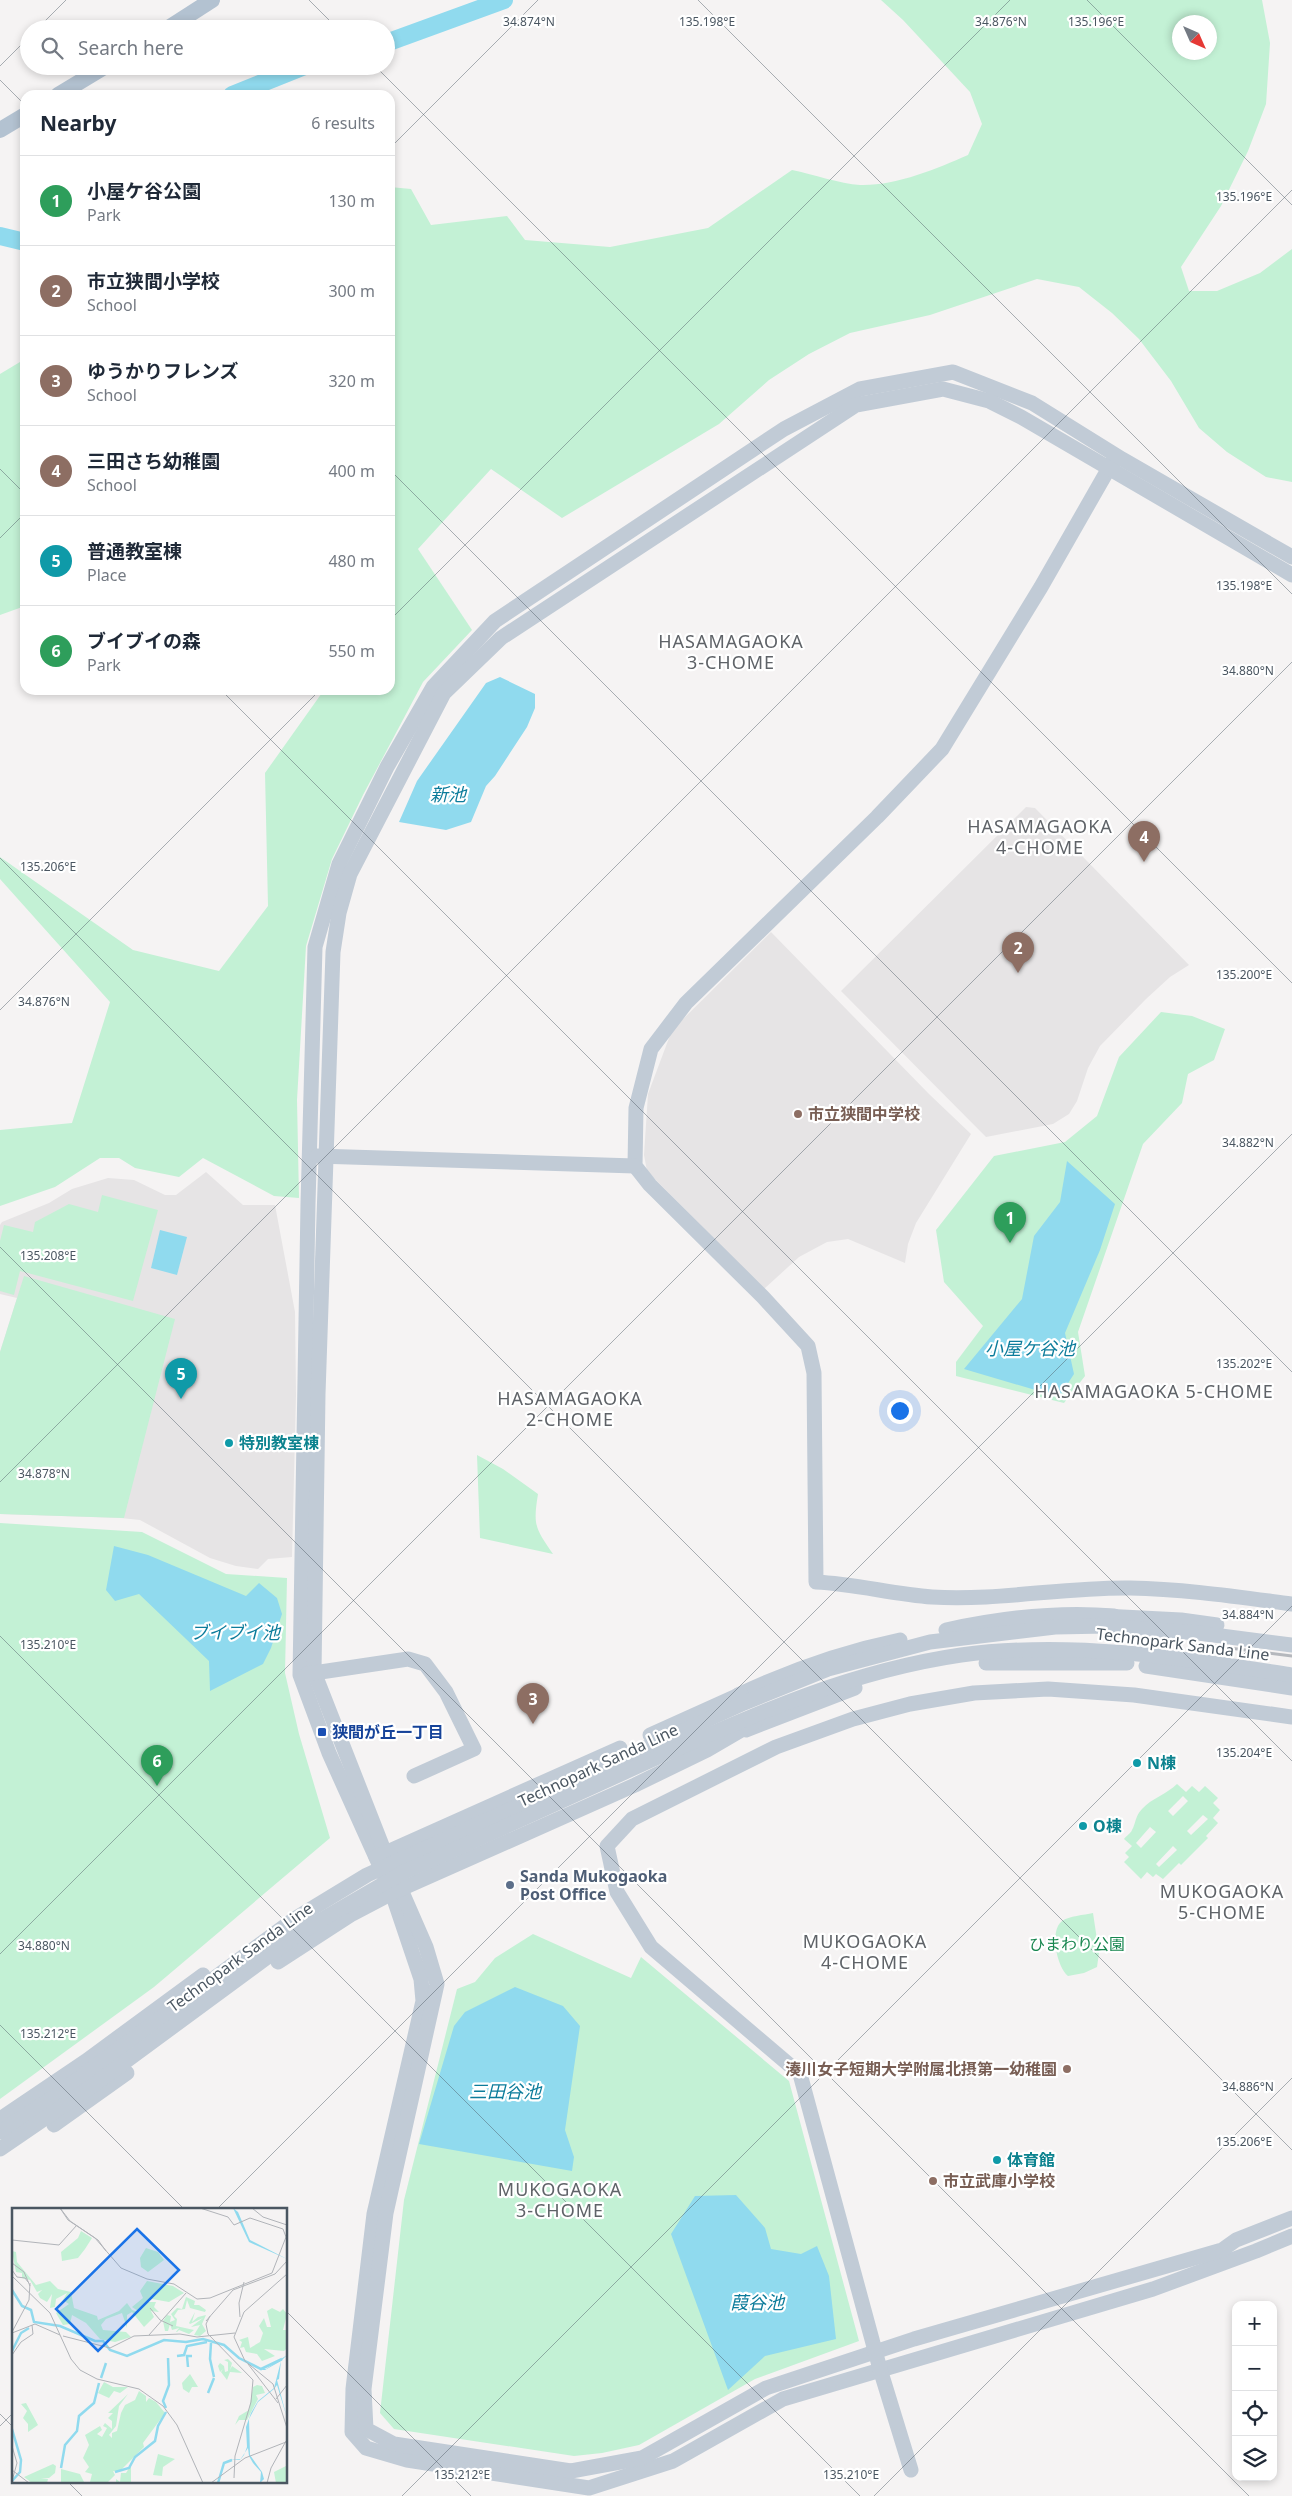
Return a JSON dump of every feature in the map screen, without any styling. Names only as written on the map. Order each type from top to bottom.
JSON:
[{"type":"main road","points":[[181,20],[212,0]]},
{"type":"main road","points":[[66,90],[91,75]]},
{"type":"main road","points":[[0,130],[20,118]]},
{"type":"street","points":[[1292,575],[1112,462],[1032,403],[953,372],[860,389],[784,429],[495,621],[433,687],[386,767],[339,864],[315,947],[310,1156],[307,1673],[390,1860],[396,1891],[421,1979],[423,2001],[374,2214],[353,2389],[352,2432],[366,2448],[407,2460],[588,2492],[673,2461],[783,2399],[1153,2289],[1256,2252],[1292,2236]]},
{"type":"street","points":[[307,1673],[333,952],[339,913],[350,874],[444,693],[501,638],[856,405],[943,389],[989,401],[1112,462],[1292,557]]},
{"type":"street","points":[[635,1166],[636,1108],[651,1049],[686,1004],[877,817],[942,749],[1042,588],[1112,462]]},
{"type":"street","points":[[310,1156],[635,1166],[808,1346],[814,1373],[816,1582],[875,1588],[932,1597],[982,1596],[1055,1589],[1175,1589],[1292,1604]]},
{"type":"street","points":[[0,2119],[86,2061],[269,1926],[390,1860],[788,1671],[863,1648],[958,1627],[1027,1616],[1084,1613],[1181,1620],[1292,1635]]},
{"type":"street","points":[[959,1637],[1004,1625],[1052,1617],[1114,1616]]},
{"type":"street","name":"Technopark Sanda Line","points":[[0,2149],[110,2072],[371,1881],[390,1860],[744,1703],[828,1669],[930,1642],[959,1637],[1055,1627],[1107,1626],[1198,1633],[1292,1645]]},
{"type":"street","points":[[1036,1650],[1104,1657],[1292,1688]]},
{"type":"street","name":"Technopark Sanda Line","points":[[390,1860],[789,1700],[886,1670],[961,1655],[1036,1650],[1113,1651],[1292,1675]]},
{"type":"street","points":[[307,1673],[408,1659],[426,1664],[446,1692],[474,1749],[414,1776]]},
{"type":"street","points":[[0,2159],[14,2152],[96,2096],[292,1952],[352,1914],[396,1891],[635,1784],[733,1736],[791,1711],[851,1690],[902,1676],[964,1665],[999,1662],[1127,1662]]},
{"type":"street","points":[[738,1694],[828,1669]]},
{"type":"street","points":[[911,2470],[880,2369],[800,2074],[651,1947],[618,1892],[606,1846],[632,1819],[776,1747],[853,1719],[910,1704],[974,1693],[1056,1690],[1134,1695],[1292,1717]]},
{"type":"street","points":[[733,1736],[789,1700]]},
{"type":"street","name":"Technopark Sanda Line","points":[[0,2132],[55,2096],[293,1920],[371,1881]]},
{"type":"street","points":[[396,1891],[426,1947],[437,1984],[386,2213],[364,2389],[366,2430],[394,2444],[571,2471],[642,2458],[766,2388],[914,2339],[1222,2250],[1236,2240],[1292,2218]]},
{"type":"street","points":[[588,2492],[589,2469]]},
{"type":"shaded area","points":[[1026,807],[1035,808],[1189,965],[1170,977],[1100,1046],[1088,1068],[1077,1101],[1069,1114],[1053,1124],[986,1137],[841,991]]},
{"type":"shaded area","name":"市立狭間中学校","points":[[771,932],[929,1094],[971,1134],[916,1223],[908,1244],[905,1263],[848,1239],[827,1242],[799,1257],[764,1289],[647,1171],[644,1155],[648,1094],[672,1030]]},
{"type":"shaded area","points":[[206,1172],[243,1205],[275,1205],[295,1312],[296,1395],[292,1557],[268,1559],[258,1569],[236,1566],[210,1558],[140,1520],[0,1514],[0,1352],[17,1298],[0,1294],[0,1225],[2,1222],[49,1203],[72,1189],[108,1178],[134,1180],[165,1195],[176,1195]]},
{"type":"green space","points":[[881,0],[1262,0],[1270,43],[1266,104],[1248,151],[1221,206],[1181,267],[1189,291],[1217,291],[1260,273],[1292,249],[1292,482],[1266,477],[1227,452],[1199,428],[1171,381],[1139,339],[1112,313],[1079,287],[1037,279],[930,315],[850,333],[809,354],[769,380],[719,424],[562,518],[491,469],[418,549],[472,630],[423,682],[363,795],[332,859],[306,946],[297,1100],[299,1198],[274,1196],[203,1158],[179,1177],[135,1168],[119,1158],[100,1158],[55,1187],[0,1206],[0,1130],[72,1123],[110,1002],[0,879],[0,857],[133,950],[219,971],[268,906],[265,773],[320,695],[395,695],[395,187],[411,189],[431,225],[507,216],[525,240],[610,247],[708,228],[792,170],[860,185],[888,183],[915,176],[968,155],[982,124],[970,92],[903,20]]},
{"type":"green space","points":[[20,362],[20,608],[0,615],[0,374]]},
{"type":"green space","points":[[1161,1012],[1192,1016],[1225,1029],[1214,1060],[1188,1074],[1182,1103],[1143,1144],[1078,1332],[1085,1376],[1064,1403],[956,1376],[956,1362],[983,1326],[944,1282],[936,1230],[994,1156],[1065,1142],[1097,1116],[1119,1057]]},
{"type":"green space","points":[[102,1195],[158,1210],[133,1301],[20,1271],[14,1295],[0,1291],[0,1241],[4,1225],[33,1232],[35,1222],[69,1204],[98,1212]]},
{"type":"green space","points":[[24,1276],[175,1319],[124,1518],[0,1514],[0,1352]]},
{"type":"green space","points":[[477,1455],[503,1469],[538,1494],[537,1526],[542,1538],[553,1554],[480,1538]]},
{"type":"green space","points":[[0,1523],[142,1532],[226,1574],[287,1578],[285,1673],[299,1734],[330,1838],[154,1987],[0,2099]]},
{"type":"green space","points":[[1177,1784],[1186,1792],[1192,1786],[1199,1792],[1205,1786],[1218,1798],[1213,1803],[1220,1810],[1213,1818],[1218,1823],[1206,1836],[1208,1838],[1181,1865],[1179,1863],[1163,1879],[1156,1874],[1153,1877],[1147,1872],[1141,1879],[1124,1862],[1129,1857],[1125,1853],[1132,1846],[1124,1839],[1131,1831],[1142,1809]],"holes":[[[1183,1796],[1188,1801],[1173,1816],[1168,1811]],[[1203,1815],[1208,1819],[1191,1835],[1187,1831]],[[1150,1827],[1156,1832],[1141,1848],[1136,1843]],[[1173,1846],[1177,1850],[1159,1867],[1156,1864]]]},
{"type":"green space","name":"ひまわり公園","points":[[1093,1913],[1099,1953],[1097,1967],[1084,1973],[1068,1976],[1061,1965],[1056,1949],[1055,1940],[1058,1926],[1062,1921],[1069,1918]]},
{"type":"green space","points":[[533,1934],[631,1978],[641,1957],[789,2081],[859,2341],[755,2379],[639,2445],[602,2453],[574,2456],[394,2429],[380,2413],[404,2200],[457,1989],[475,1982],[495,1958]]},
{"type":"water","name":"新池","points":[[500,677],[535,694],[535,708],[527,727],[495,776],[486,786],[471,822],[446,830],[399,822],[417,781],[486,683]]},
{"type":"water","name":"小屋ケ谷池","points":[[1067,1161],[1115,1204],[1100,1250],[1065,1333],[1074,1374],[1059,1397],[964,1369],[1022,1299],[1034,1236],[1060,1202]]},
{"type":"water","points":[[160,1230],[187,1237],[177,1275],[151,1268]]},
{"type":"water","name":"ブイブイ池","points":[[114,1546],[148,1555],[246,1596],[259,1583],[277,1598],[282,1614],[271,1648],[263,1664],[210,1691],[209,1661],[139,1594],[115,1601],[106,1590]]},
{"type":"water","name":"三田谷池","points":[[515,1987],[563,2006],[580,2026],[565,2130],[574,2157],[572,2171],[419,2144],[454,2026],[465,2012]]},
{"type":"water","name":"葭谷池","points":[[736,2195],[765,2228],[771,2249],[801,2254],[817,2246],[829,2276],[836,2339],[765,2356],[728,2390],[671,2234],[695,2196]]},
{"type":"waterway","points":[[395,40],[504,0]]},
{"type":"waterway","points":[[245,90],[282,75]]},
{"type":"waterway","points":[[0,236],[20,241]]},
{"type":"railway","points":[[1191,1643],[1292,1656]]},
{"type":"place","name":"三田さち幼稚園","points":[[1144,862]]},
{"type":"place","name":"市立狭間小学校","points":[[1018,973]]},
{"type":"place","name":"市立狭間中学校","points":[[798,1114]]},
{"type":"place","name":"小屋ケ谷公園","points":[[1010,1243]]},
{"type":"place","name":"普通教室棟","points":[[181,1399]]},
{"type":"place","name":"特別教室棟","points":[[229,1443]]},
{"type":"place","name":"ゆうかりフレンズ","points":[[533,1724]]},
{"type":"place","name":"狭間が丘一丁目","points":[[322,1732]]},
{"type":"place","name":"N棟","points":[[1137,1763]]},
{"type":"place","name":"ブイブイの森","points":[[157,1786]]},
{"type":"place","name":"O棟","points":[[1083,1826]]},
{"type":"place","name":"Sanda Mukogaoka Post Office","points":[[510,1885]]},
{"type":"place","name":"湊川女子短期大学附属北摂第一幼稚園","points":[[1067,2069]]},
{"type":"place","name":"体育館","points":[[997,2160]]},
{"type":"place","name":"市立武庫小学校","points":[[933,2181]]},
{"type":"district","name":"HASAMAGAOKA 3-CHOME","points":[[731,651]]},
{"type":"district","name":"HASAMAGAOKA 4-CHOME","points":[[1040,836]]},
{"type":"district","name":"HASAMAGAOKA 5-CHOME","points":[[1154,1391]]},
{"type":"district","name":"HASAMAGAOKA 2-CHOME","points":[[570,1408]]},
{"type":"district","name":"MUKOGAOKA 5-CHOME","points":[[1222,1901]]},
{"type":"district","name":"MUKOGAOKA 4-CHOME","points":[[865,1951]]},
{"type":"district","name":"MUKOGAOKA 3-CHOME","points":[[560,2199]]}]
